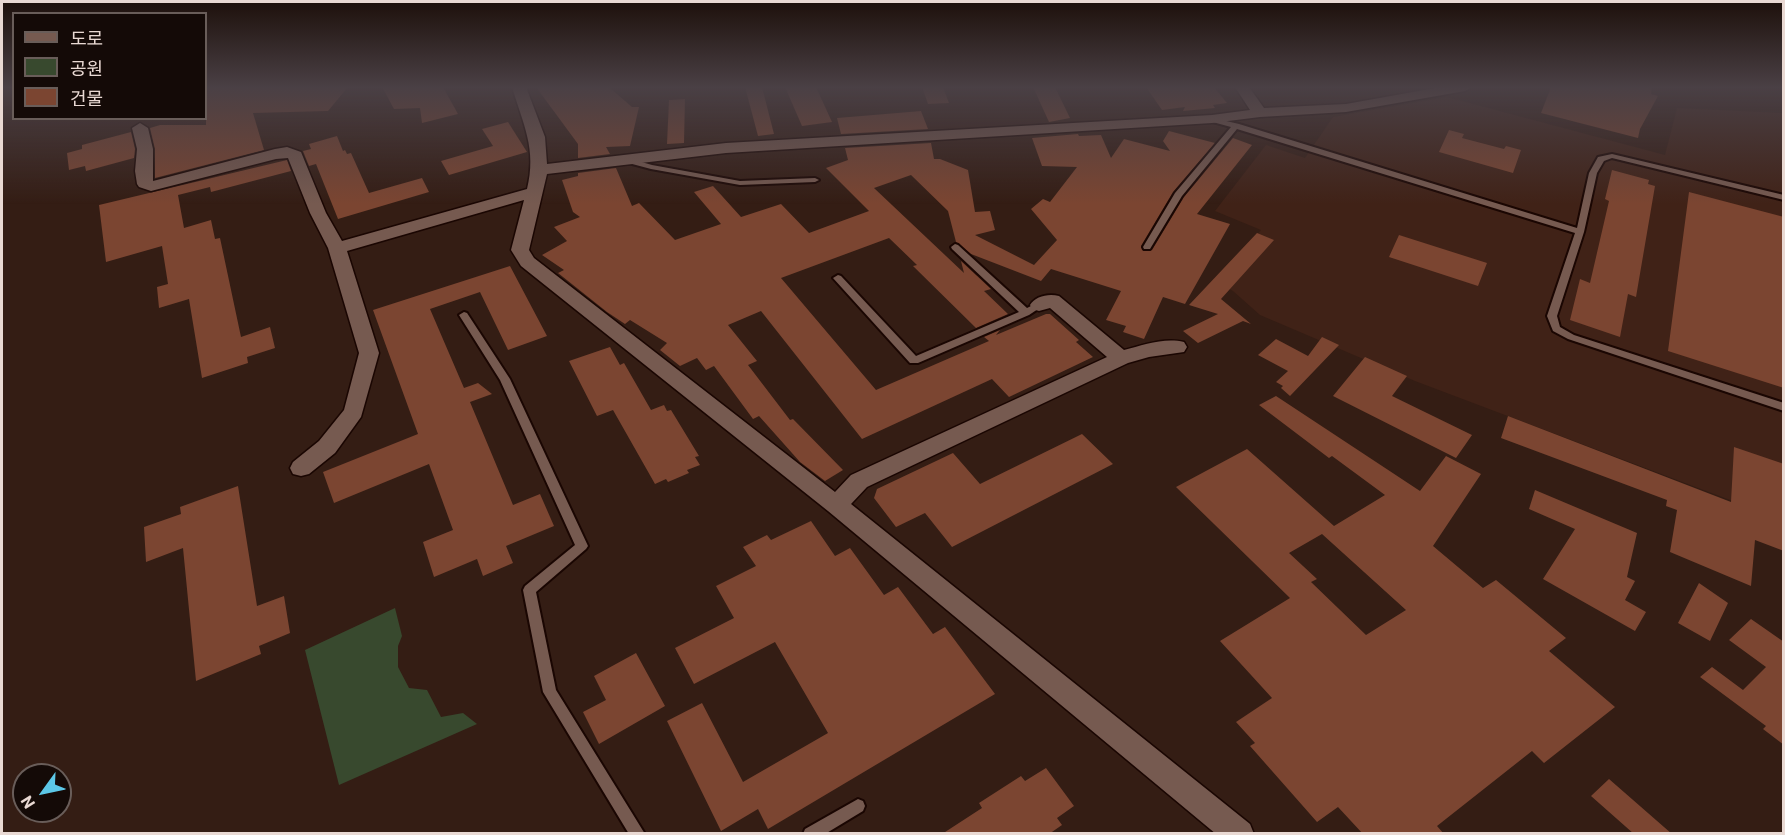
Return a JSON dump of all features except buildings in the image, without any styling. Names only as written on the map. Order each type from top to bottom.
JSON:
[{"type":"street","points":[[533,126],[537,137],[540,170],[520,250],[527,262],[836,505],[1240,834]]},
{"type":"street","points":[[540,170],[726,148],[1095,126]]},
{"type":"street","points":[[140,128],[145,149],[143,171],[145,184],[151,186],[275,154],[287,152],[295,154],[318,213],[337,248],[369,353],[354,412],[327,447],[301,468]]},
{"type":"street","points":[[337,248],[534,192]]},
{"type":"street","points":[[1033,309],[1052,300],[1121,358]]},
{"type":"street","points":[[836,505],[859,481],[1121,358],[1149,350],[1177,347]]},
{"type":"lane","points":[[1147,247],[1178,195],[1236,126],[1580,232]]},
{"type":"lane","points":[[1784,198],[1612,156],[1601,159],[1593,173],[1580,232],[1552,316],[1556,329],[1571,337],[1784,407]]},
{"type":"lane","points":[[624,159],[651,167],[740,183],[815,180]]},
{"type":"lane","points":[[838,278],[914,361],[1033,309],[955,247]]},
{"type":"lane","points":[[464,315],[505,379],[582,546],[529,590],[549,692],[638,834]]},
{"type":"lane","points":[[810,834],[858,806]]},
{"type":"shaded area","points":[[1327,126],[1556,126],[1665,155],[1672,126],[1783,126],[1783,520],[1415,381],[1260,315],[1233,291],[1217,282],[1261,230],[1215,211],[1266,145],[1305,158]]},
{"type":"green space","points":[[395,608],[402,636],[398,646],[398,667],[409,688],[427,690],[441,717],[463,713],[477,724],[339,785],[305,650]]}]
